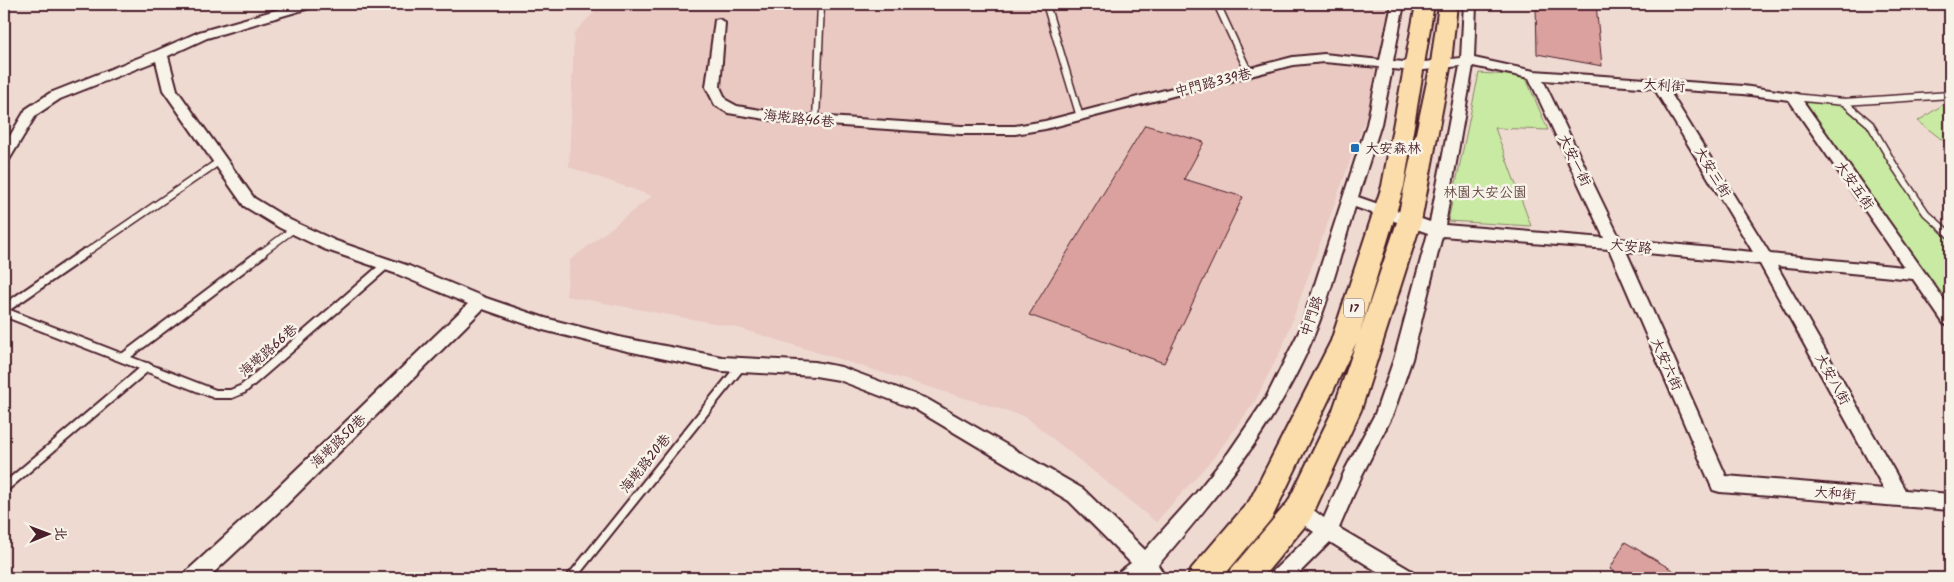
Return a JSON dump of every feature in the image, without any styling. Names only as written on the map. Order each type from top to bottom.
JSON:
[{"type":"main road","name":"17","points":[[1203,578],[1262,509],[1344,341],[1393,186],[1415,67],[1424,4]]},
{"type":"main road","name":"17","points":[[1244,578],[1299,511],[1347,410],[1409,222],[1441,63],[1448,4]]},
{"type":"street","points":[[4,157],[31,112],[55,96],[161,54],[203,35],[309,4]]},
{"type":"street","name":"中門路","points":[[1127,578],[1151,571],[1236,457],[1273,402],[1308,330],[1374,124],[1398,4]]},
{"type":"street","points":[[1280,578],[1328,531],[1353,474],[1384,414],[1403,359],[1436,230],[1462,95],[1467,61],[1470,4]]},
{"type":"street","name":"海墘路46巷","points":[[720,23],[713,87],[720,102],[733,110],[784,118],[961,130]]},
{"type":"street","points":[[161,54],[170,90],[249,202],[295,228],[330,245],[387,264],[480,302],[543,324],[623,344],[722,364],[815,369],[841,374],[921,404],[1076,495],[1151,571]]},
{"type":"street","name":"中門路339巷","points":[[961,130],[1015,130],[1045,125],[1293,61],[1324,58],[1415,67],[1467,61]]},
{"type":"street","name":"大利街","points":[[1467,61],[1534,75],[1743,90],[1793,97]]},
{"type":"street","name":"大安一街","points":[[1534,75],[1615,244]]},
{"type":"street","name":"大安三街","points":[[1659,85],[1766,260]]},
{"type":"street","name":"大安五街","points":[[1793,97],[1950,320]]},
{"type":"street","name":"大安路","points":[[1350,200],[1436,230],[1615,244],[1917,274]]},
{"type":"street","name":"大安六街","points":[[1615,244],[1720,484]]},
{"type":"street","name":"大安八街","points":[[1766,260],[1899,498]]},
{"type":"street","name":"海墘路50巷","points":[[194,578],[278,500],[480,302]]},
{"type":"street","name":"大和街","points":[[1720,484],[1950,502]]},
{"type":"street","points":[[1299,511],[1405,578]]},
{"type":"lane","points":[[816,120],[821,4]]},
{"type":"lane","points":[[1046,4],[1080,117]]},
{"type":"lane","points":[[1217,4],[1250,73]]},
{"type":"lane","points":[[1793,97],[1844,102],[1950,95]]},
{"type":"lane","points":[[1844,102],[1870,124],[1894,167],[1926,213],[1950,234]]},
{"type":"lane","points":[[4,310],[220,161]]},
{"type":"lane","points":[[123,358],[295,228]]},
{"type":"lane","name":"海墘路66巷","points":[[4,310],[215,394],[231,394],[244,389],[387,264]]},
{"type":"lane","name":"海墘路20巷","points":[[571,578],[741,366]]},
{"type":"lane","points":[[4,488],[147,367]]},
{"type":"shaded area","points":[[602,4],[904,4],[905,6],[961,4],[1390,4],[1380,78],[1283,346],[1255,401],[1236,428],[1215,456],[1156,522],[1026,417],[735,327],[566,296],[570,260],[652,196],[569,167],[574,33]]},
{"type":"green space","name":"林園大安公園","points":[[1479,73],[1525,76],[1548,130],[1495,128],[1531,226],[1448,221]]},
{"type":"green space","points":[[1950,100],[1950,146],[1918,121]]},
{"type":"green space","points":[[1803,102],[1844,105],[1867,125],[1921,213],[1950,239],[1950,306]]},
{"type":"building","points":[[1536,4],[1596,4],[1602,66],[1537,54]]},
{"type":"building","points":[[1145,125],[1204,142],[1184,179],[1243,197],[1164,363],[1029,315]]},
{"type":"building","points":[[1625,542],[1686,578],[1624,578],[1610,569]]},
{"type":"place","name":"大安森林","points":[[1355,148]]}]
